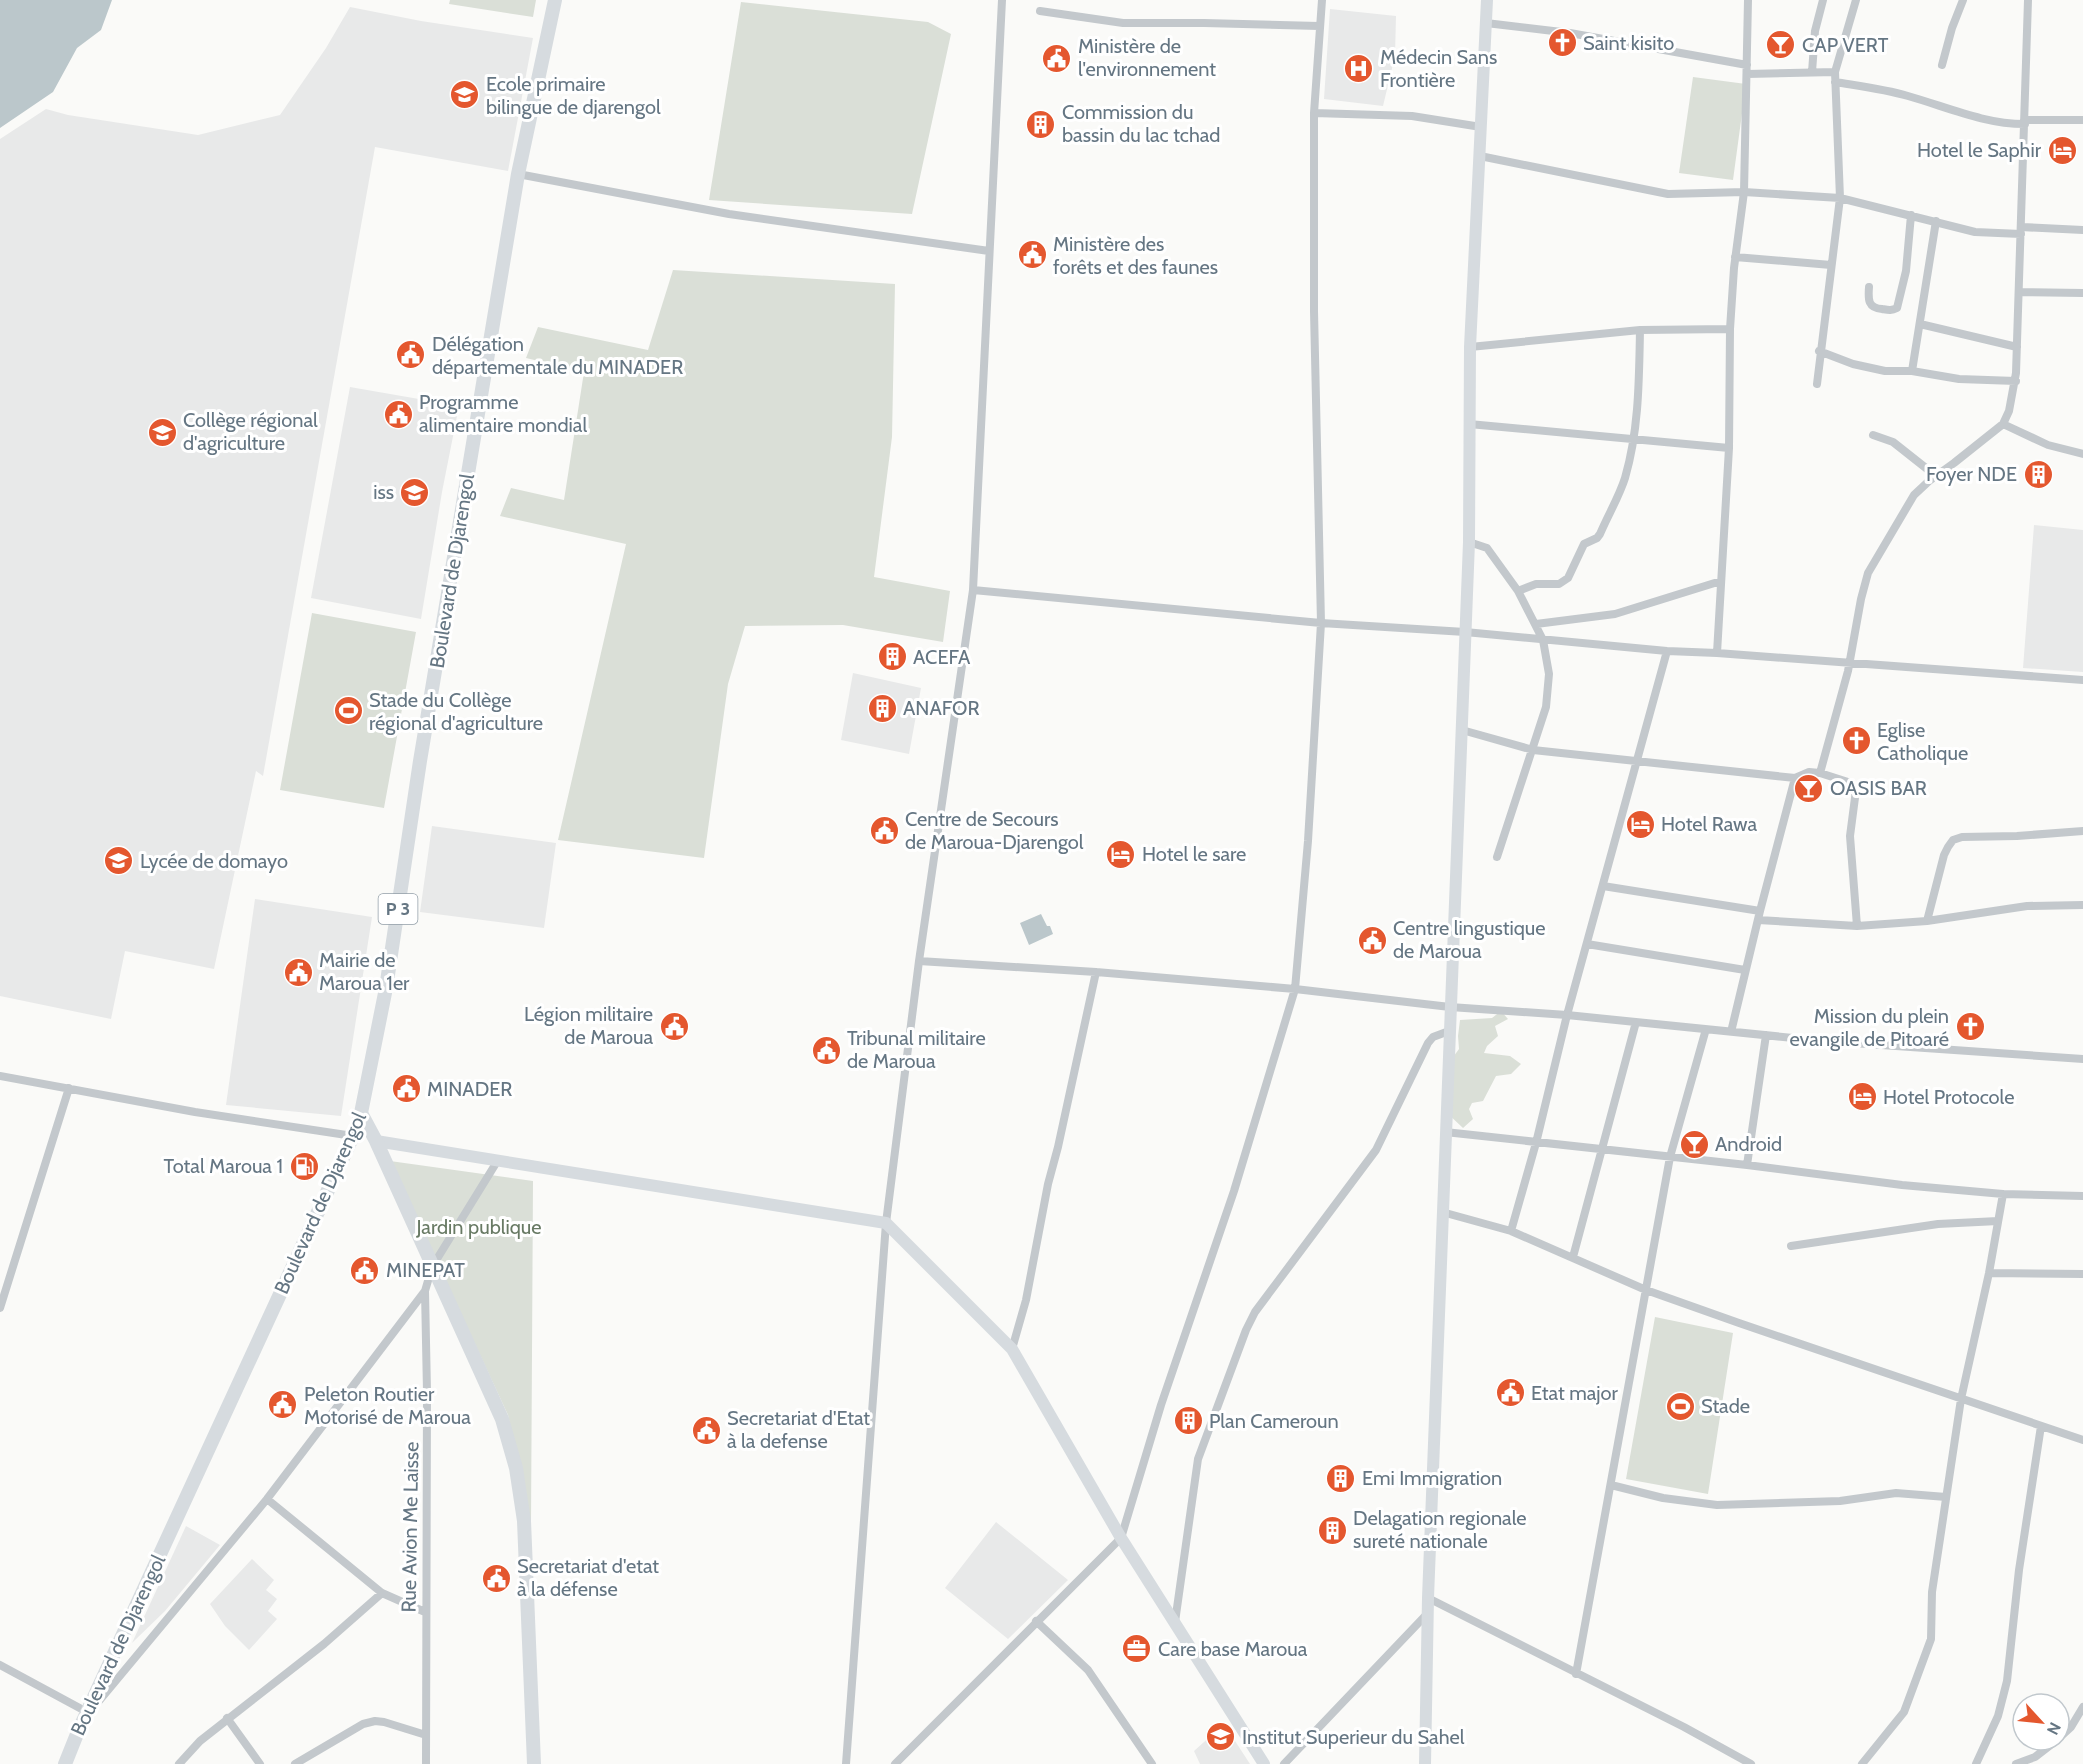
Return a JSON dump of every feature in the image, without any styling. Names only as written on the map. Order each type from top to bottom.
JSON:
[{"type":"main road","name":"Boulevard de Djarengol","points":[[65,1764],[353,1136],[361,1113],[386,988],[420,761],[518,174],[555,0]]},
{"type":"main road","points":[[361,1113],[376,1141],[502,1419],[516,1468],[524,1521],[534,1764]]},
{"type":"street","points":[[846,1764],[886,1223],[919,961],[973,590],[1002,0]]},
{"type":"street","points":[[895,1764],[1036,1621],[1121,1539],[1161,1405],[1234,1191],[1295,988],[1308,841],[1321,623],[1314,323],[1314,113],[1322,0]]},
{"type":"street","points":[[1425,1764],[1427,1614],[1469,542],[1470,347],[1487,0]]},
{"type":"street","points":[[1717,653],[1729,448],[1730,329],[1735,257],[1744,192],[1748,0]]},
{"type":"street","points":[[1812,72],[1815,31],[1823,0]]},
{"type":"street","points":[[1817,384],[1819,351],[1840,198],[1835,72],[1856,0]]},
{"type":"street","points":[[1942,65],[1952,28],[1963,0]]},
{"type":"street","points":[[1820,773],[1849,664],[1868,573],[1914,495],[2003,424],[2009,411],[2016,381],[2028,0]]},
{"type":"street","points":[[1040,11],[1123,23],[1319,26]]},
{"type":"street","points":[[1486,22],[1570,33],[1747,70],[1835,72]]},
{"type":"street","points":[[1835,82],[1906,95],[1982,119],[2007,124],[2083,120]]},
{"type":"street","points":[[1314,113],[1412,116],[1481,127]]},
{"type":"street","points":[[1480,156],[1668,194],[1744,192],[1840,198],[1974,232],[2083,230]]},
{"type":"street","points":[[518,174],[729,214],[989,251]]},
{"type":"street","points":[[1869,287],[1868,299],[1871,306],[1893,310],[1897,308],[1906,271],[1911,215]]},
{"type":"street","points":[[1912,371],[1936,221]]},
{"type":"street","points":[[1735,257],[1831,265]]},
{"type":"street","points":[[2019,292],[2083,293]]},
{"type":"street","points":[[1920,324],[2017,347]]},
{"type":"street","points":[[1470,347],[1640,330],[1730,329]]},
{"type":"street","points":[[1518,591],[1536,584],[1560,584],[1568,578],[1581,548],[1600,534],[1624,482],[1634,440],[1640,330]]},
{"type":"street","points":[[1819,351],[1853,364],[1885,371],[1912,371],[1959,379],[2016,381]]},
{"type":"street","points":[[1469,424],[1729,448]]},
{"type":"street","points":[[2003,424],[2048,445],[2083,454]]},
{"type":"street","points":[[1873,435],[1893,442],[1936,476]]},
{"type":"street","points":[[1469,542],[1487,548],[1518,591],[1543,640],[1549,674],[1546,707],[1497,857]]},
{"type":"street","points":[[1536,624],[1615,614],[1721,581]]},
{"type":"street","points":[[973,590],[1321,623],[1465,632],[1667,651],[2083,680]]},
{"type":"street","points":[[1511,1231],[1536,1143],[1567,1015],[1667,651]]},
{"type":"street","points":[[1462,730],[1533,750],[1795,778],[1809,772],[1820,773],[1848,782],[1856,790],[1851,836],[1857,926]]},
{"type":"street","points":[[1731,1032],[1795,778]]},
{"type":"street","points":[[1928,921],[1944,855],[1953,840],[1962,837],[2083,831]]},
{"type":"street","points":[[1603,886],[1759,916],[1857,926],[1928,921],[2027,906],[2083,905]]},
{"type":"street","points":[[1587,944],[1745,970]]},
{"type":"street","points":[[919,961],[1295,988],[1450,1007],[1567,1015],[1766,1035],[2083,1059]]},
{"type":"street","points":[[1012,1349],[1026,1300],[1048,1184],[1096,972]]},
{"type":"street","points":[[1573,1257],[1636,1022]]},
{"type":"street","points":[[1576,1674],[1670,1157],[1706,1029]]},
{"type":"street","points":[[1175,1622],[1198,1459],[1246,1329],[1255,1312],[1376,1150],[1428,1042],[1433,1037],[1449,1031]]},
{"type":"street","points":[[1747,1165],[1766,1035]]},
{"type":"street","points":[[0,1076],[195,1112],[353,1136]]},
{"type":"street","points":[[0,1308],[69,1088]]},
{"type":"street","points":[[1445,1132],[1747,1165],[1902,1185],[2003,1194],[2083,1196]]},
{"type":"street","points":[[376,1141],[886,1223],[1012,1349],[1121,1539],[1264,1764]]},
{"type":"street","points":[[0,1665],[87,1712],[99,1701],[267,1499],[425,1291],[432,1267],[498,1160]]},
{"type":"street","points":[[1862,1764],[1904,1712],[1931,1638],[1931,1601],[1961,1399],[1989,1273],[2003,1194]]},
{"type":"street","points":[[1442,1212],[1511,1231],[1646,1290],[2083,1440]]},
{"type":"street","points":[[1791,1246],[1938,1224],[1998,1221]]},
{"type":"street","points":[[1989,1273],[2083,1274]]},
{"type":"street","name":"Rue Avion Me Laisse","points":[[425,1291],[426,1764]]},
{"type":"street","points":[[1976,1764],[1998,1716],[2007,1681],[2019,1570],[2041,1426]]},
{"type":"street","points":[[1611,1485],[1663,1498],[1717,1505],[1840,1500],[1896,1493],[1946,1497]]},
{"type":"street","points":[[267,1499],[382,1593],[425,1612]]},
{"type":"street","points":[[179,1764],[200,1741],[324,1644],[382,1593]]},
{"type":"street","points":[[1428,1598],[1684,1727],[1751,1764]]},
{"type":"street","points":[[1284,1764],[1427,1614]]},
{"type":"street","points":[[1036,1621],[1088,1670],[1150,1763]]},
{"type":"street","points":[[2071,1726],[2083,1707]]},
{"type":"street","points":[[227,1719],[260,1764]]},
{"type":"street","points":[[295,1764],[363,1724],[375,1721],[426,1735]]},
{"type":"street","points":[[2016,1764],[2041,1752]]},
{"type":"shaded area","points":[[0,0],[112,0],[101,30],[77,48],[53,92],[0,128]]},
{"type":"shaded area","name":"Collège régional d'agriculture","points":[[350,7],[421,21],[533,38],[508,171],[375,147],[263,776],[256,771],[214,969],[125,951],[111,1019],[0,996],[0,139],[46,109],[68,115],[198,135],[280,115],[326,48]]},
{"type":"shaded area","name":"Médecin Sans Frontière","points":[[1330,9],[1396,16],[1395,56],[1383,106],[1324,99]]},
{"type":"shaded area","points":[[350,387],[459,406],[421,619],[311,598]]},
{"type":"shaded area","points":[[2034,525],[2083,530],[2083,672],[2023,668]]},
{"type":"shaded area","points":[[853,673],[921,688],[909,754],[841,740]]},
{"type":"shaded area","points":[[432,826],[556,843],[544,928],[420,912]]},
{"type":"shaded area","name":"Mairie de Maroua 1er","points":[[255,899],[372,917],[341,1116],[226,1105]]},
{"type":"shaded area","points":[[1041,914],[1053,934],[1029,945],[1020,923]]},
{"type":"shaded area","points":[[996,1522],[1068,1580],[1008,1639],[945,1588]]},
{"type":"shaded area","points":[[186,1526],[220,1545],[165,1611],[132,1643]]},
{"type":"shaded area","points":[[252,1559],[274,1580],[266,1590],[277,1599],[268,1611],[277,1619],[249,1650],[225,1626],[210,1604]]},
{"type":"shaded area","name":"Institut Superieur du Sahel","points":[[1224,1724],[1250,1764],[1200,1764],[1194,1751]]},
{"type":"green space","points":[[450,0],[536,0],[533,17],[449,4]]},
{"type":"green space","points":[[741,2],[928,22],[951,34],[912,214],[709,200]]},
{"type":"green space","points":[[1693,77],[1746,84],[1733,180],[1679,173]]},
{"type":"green space","points":[[673,270],[895,284],[892,437],[874,577],[950,591],[943,642],[843,625],[745,626],[728,684],[704,858],[558,840],[626,544],[500,516],[511,488],[564,500],[584,372],[526,358],[538,327],[648,350]]},
{"type":"green space","name":"Stade du Collège régional d'agriculture","points":[[312,613],[416,632],[384,808],[280,790]]},
{"type":"green space","points":[[1501,1011],[1508,1019],[1495,1026],[1498,1036],[1487,1046],[1484,1053],[1510,1056],[1521,1064],[1511,1074],[1496,1076],[1483,1101],[1472,1103],[1469,1109],[1473,1119],[1463,1128],[1446,1112],[1448,1064],[1459,1049],[1460,1020],[1492,1018]]},
{"type":"green space","name":"Jardin publique","points":[[390,1161],[533,1181],[531,1524],[508,1415]]},
{"type":"green space","name":"Stade","points":[[1655,1317],[1733,1333],[1708,1494],[1626,1479]]},
{"type":"place","name":"Saint kisito","points":[[1562,43]]},
{"type":"place","name":"CAP VERT","points":[[1781,45]]},
{"type":"place","name":"Ministère de l'environnement","points":[[1057,58]]},
{"type":"place","name":"Médecin Sans Frontière","points":[[1359,68]]},
{"type":"place","name":"Ecole primaire bilingue de djarengol","points":[[465,95]]},
{"type":"place","name":"Commission du bassin du lac tchad","points":[[1041,124]]},
{"type":"place","name":"Hotel le Saphir","points":[[2062,150]]},
{"type":"place","name":"Ministère des forêts et des faunes","points":[[1032,255]]},
{"type":"place","name":"Délégation départementale du MINADER","points":[[411,355]]},
{"type":"place","name":"Programme alimentaire mondial","points":[[398,414]]},
{"type":"place","name":"Collège régional d'agriculture","points":[[162,432]]},
{"type":"place","name":"Foyer NDE","points":[[2038,474]]},
{"type":"place","name":"iss","points":[[415,492]]},
{"type":"place","name":"ACEFA","points":[[892,657]]},
{"type":"place","name":"ANAFOR","points":[[882,708]]},
{"type":"place","name":"Stade du Collège régional d'agriculture","points":[[348,711]]},
{"type":"place","name":"Eglise Catholique","points":[[1856,741]]},
{"type":"place","name":"OASIS BAR","points":[[1809,788]]},
{"type":"place","name":"Hotel Rawa","points":[[1640,824]]},
{"type":"place","name":"Centre de Secours de Maroua-Djarengol","points":[[884,830]]},
{"type":"place","name":"Hotel le sare","points":[[1121,854]]},
{"type":"place","name":"Lycée de domayo","points":[[119,861]]},
{"type":"place","name":"Centre lingustique de Maroua","points":[[1372,940]]},
{"type":"place","name":"Mairie de Maroua 1er","points":[[298,972]]},
{"type":"place","name":"Légion militaire de Maroua","points":[[674,1026]]},
{"type":"place","name":"Mission du plein evangile de Pitoaré","points":[[1970,1027]]},
{"type":"place","name":"Tribunal militaire de Maroua","points":[[826,1050]]},
{"type":"place","name":"MINADER","points":[[406,1089]]},
{"type":"place","name":"Hotel Protocole","points":[[1862,1097]]},
{"type":"place","name":"Android","points":[[1694,1144]]},
{"type":"place","name":"Total Maroua 1","points":[[304,1166]]},
{"type":"place","name":"MINEPAT","points":[[365,1270]]},
{"type":"place","name":"Etat major","points":[[1510,1393]]},
{"type":"place","name":"Peleton Routier Motorisé de Maroua","points":[[283,1405]]},
{"type":"place","name":"Stade","points":[[1680,1406]]},
{"type":"place","name":"Plan Cameroun","points":[[1188,1421]]},
{"type":"place","name":"Secretariat d'Etat à la defense","points":[[706,1430]]},
{"type":"place","name":"Emi Immigration","points":[[1341,1478]]},
{"type":"place","name":"Delagation regionale sureté nationale","points":[[1332,1530]]},
{"type":"place","name":"Secretariat d'etat à la défense","points":[[496,1578]]},
{"type":"place","name":"Care base Maroua","points":[[1137,1649]]},
{"type":"place","name":"Institut Superieur du Sahel","points":[[1221,1737]]}]
